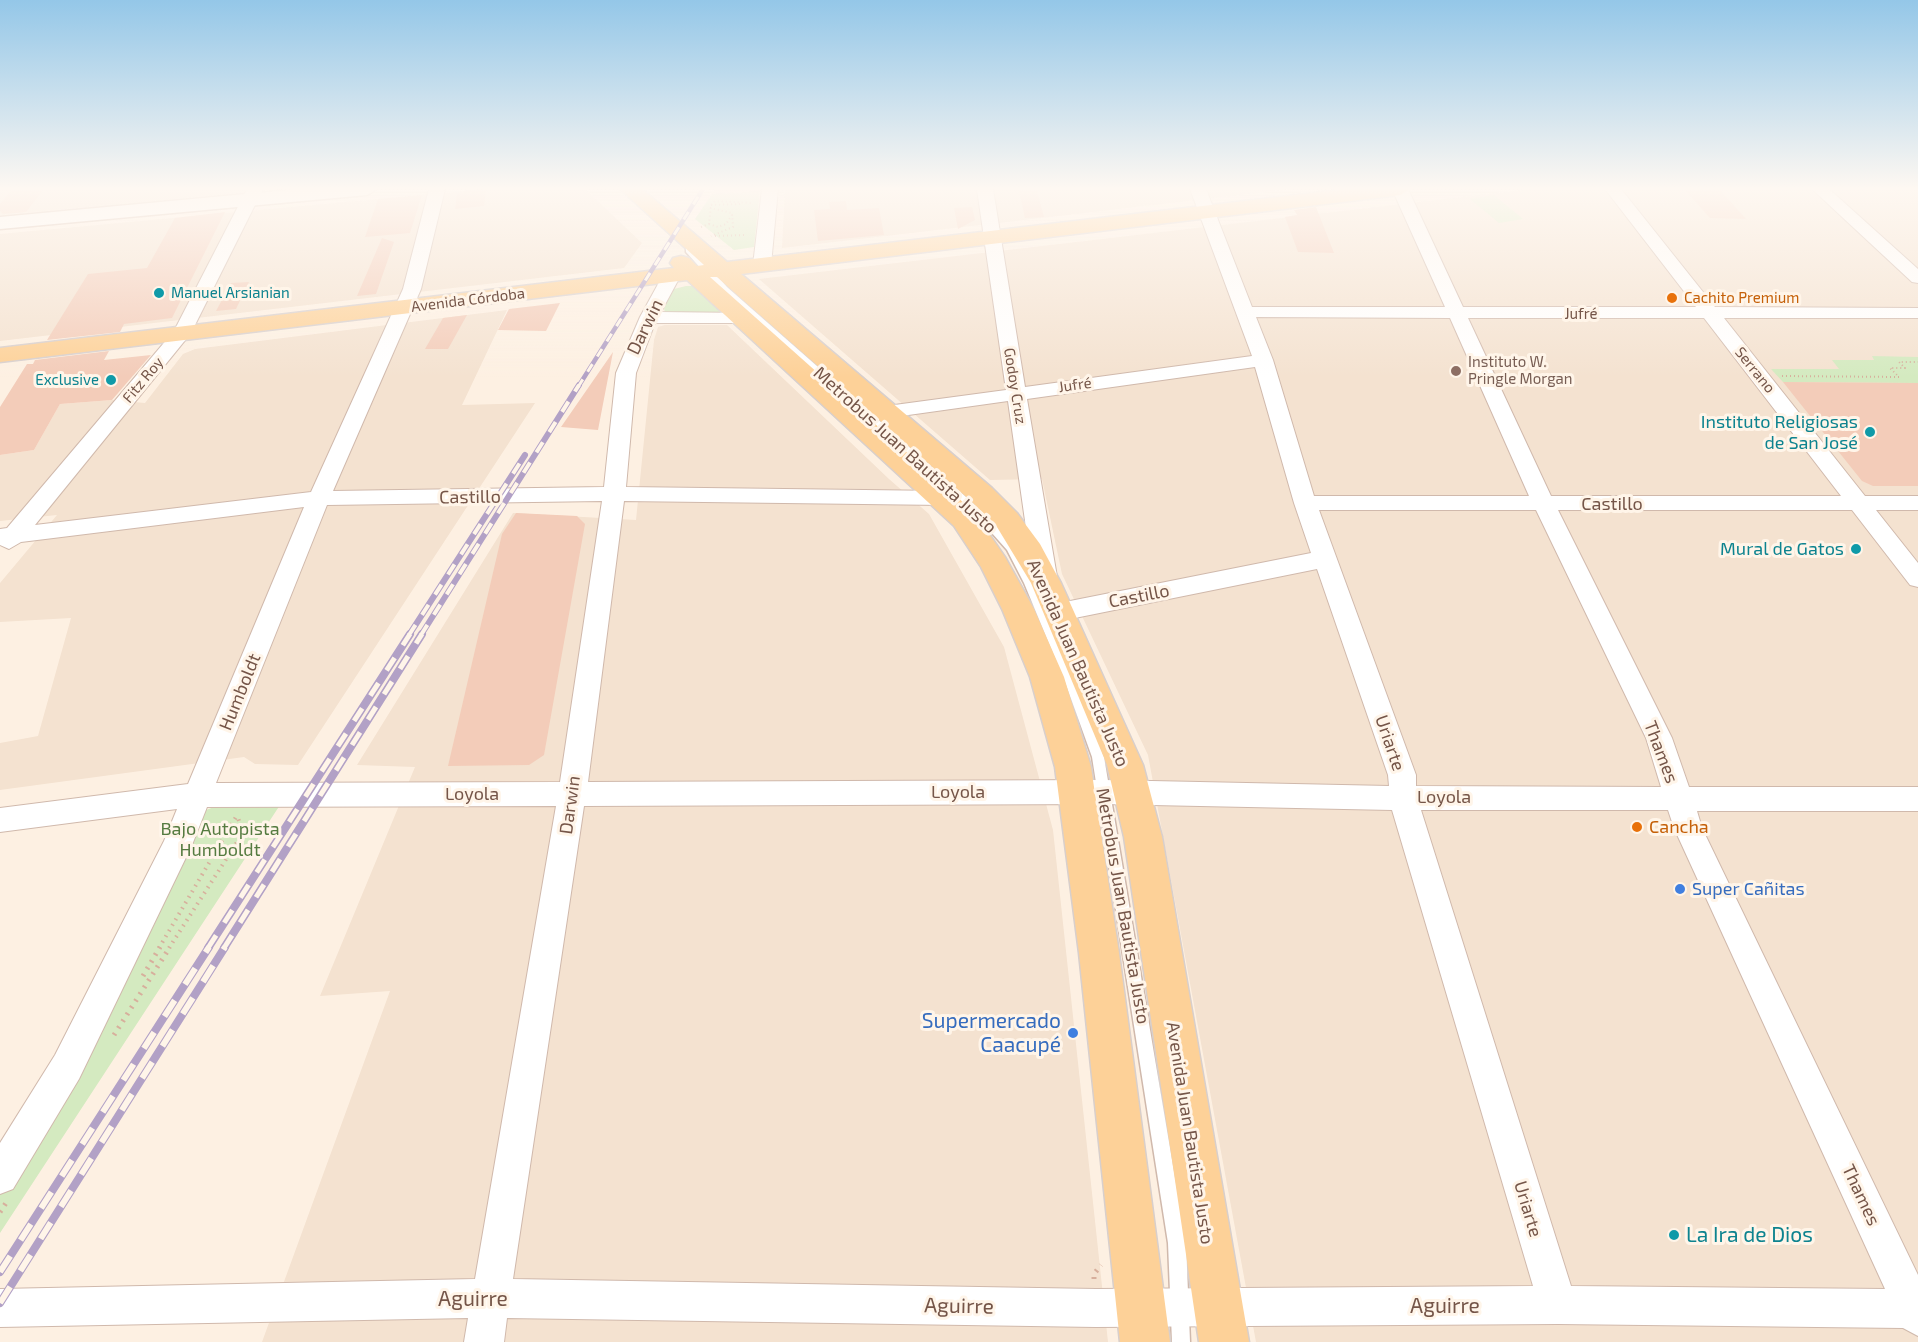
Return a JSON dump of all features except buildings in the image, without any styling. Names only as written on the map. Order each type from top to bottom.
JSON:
[{"type":"main road","name":"Avenida Juan Bautista Justo","points":[[671,252],[887,412],[1007,520],[1029,551],[1053,598],[1103,710],[1104,793],[1099,952],[1182,1324]]},
{"type":"main road","name":"Avenida Juan Bautista Justo","points":[[679,252],[743,318],[943,498],[963,519],[979,541],[1018,609],[1047,677],[1063,728],[1104,793],[1143,837],[1182,1324]]},
{"type":"main road","name":"Avenida Córdoba","points":[[0,355],[876,252]]},
{"type":"street","name":"Fitz Roy","points":[[5,541],[182,333],[223,252]]},
{"type":"street","name":"Humboldt","points":[[6,1184],[153,897],[198,795],[319,498],[412,289],[421,252]]},
{"type":"street","points":[[762,265],[763,252]]},
{"type":"street","name":"Godoy Cruz","points":[[995,252],[1016,393],[1053,598]]},
{"type":"street","name":"Uriarte","points":[[1223,252],[1263,360],[1324,559],[1402,775],[1403,798],[1558,1305]]},
{"type":"street","name":"Thames","points":[[1428,252],[1544,504],[1659,738],[1688,828],[1917,1311]]},
{"type":"street","name":"Serrano","points":[[1661,252],[1918,579]]},
{"type":"street","points":[[1889,252],[1918,278]]},
{"type":"street","name":"Darwin","points":[[484,1342],[572,794],[614,494],[626,373],[630,357],[649,317],[698,272]]},
{"type":"street","name":"Jufré","points":[[1244,312],[1918,313]]},
{"type":"street","points":[[649,317],[743,318]]},
{"type":"street","name":"Jufré","points":[[887,412],[1263,360]]},
{"type":"street","name":"Castillo","points":[[5,541],[319,498],[614,494],[943,498]]},
{"type":"street","name":"Castillo","points":[[1305,503],[1918,503]]},
{"type":"street","name":"Castillo","points":[[1053,598],[1324,559]]},
{"type":"street","name":"Loyola","points":[[0,820],[198,795],[241,806],[572,794],[1104,793],[1403,798],[1918,799]]},
{"type":"street","name":"Aguirre","points":[[0,1308],[490,1298],[1182,1324],[1558,1305],[1917,1311]]},
{"type":"lane","name":"Metrobus Juan Bautista Justo","points":[[698,272],[724,289],[995,529],[1011,548],[1030,583],[1071,682],[1098,757],[1104,793]]},
{"type":"path","points":[[1760,376],[1899,377],[1890,368],[1905,368],[1899,362],[1918,362]]},
{"type":"path","points":[[241,806],[243,833],[107,1041],[241,806]]},
{"type":"path","points":[[0,1212],[6,1184]]},
{"type":"shaded area","points":[[0,252],[636,252],[624,268],[0,341]]},
{"type":"shaded area","points":[[994,252],[1918,252],[1918,1342],[1256,1342],[1148,755],[1062,574],[1042,479],[990,480],[759,279]]},
{"type":"shaded area","points":[[507,310],[462,405],[535,403],[298,765],[255,764],[244,757],[0,790],[0,743],[38,736],[71,618],[0,622],[0,583],[57,515],[0,521],[0,455],[34,450],[60,404],[112,400],[145,403],[183,354],[195,349]]},
{"type":"shaded area","points":[[727,325],[929,514],[1004,647],[1053,830],[1108,1342],[262,1342],[390,991],[320,996],[415,767],[357,765],[513,513],[636,520],[654,340],[658,327]]},
{"type":"green space","points":[[692,286],[722,312],[719,316],[665,313],[664,308],[674,289]]},
{"type":"green space","points":[[1872,356],[1918,357],[1918,383],[1783,382],[1771,369],[1839,369],[1832,360],[1874,360]]},
{"type":"green space","name":"Bajo Autopista Humboldt","points":[[280,805],[0,1233],[0,1191],[201,812],[214,807]]},
{"type":"railway","points":[[578,387],[663,252]]},
{"type":"railway","points":[[421,635],[579,385]]},
{"type":"railway","points":[[409,635],[525,455]]},
{"type":"railway","points":[[208,948],[410,634]]},
{"type":"railway","points":[[224,948],[422,634]]},
{"type":"railway","points":[[0,1272],[209,947]]},
{"type":"railway","points":[[0,1303],[225,947]]},
{"type":"place","name":"Manuel Arsianian","points":[[159,293]]},
{"type":"place","name":"Cachito Premium","points":[[1672,298]]},
{"type":"place","name":"Instituto W. Pringle Morgan","points":[[1456,371]]},
{"type":"place","name":"Exclusive","points":[[111,380]]},
{"type":"place","name":"Instituto Religiosas de San José","points":[[1870,432]]},
{"type":"place","name":"Mural de Gatos","points":[[1856,549]]},
{"type":"place","name":"Cancha","points":[[1637,827]]},
{"type":"place","name":"Super Cañitas","points":[[1680,889]]},
{"type":"place","name":"Supermercado Caacupé","points":[[1073,1033]]},
{"type":"place","name":"La Ira de Dios","points":[[1674,1235]]}]
